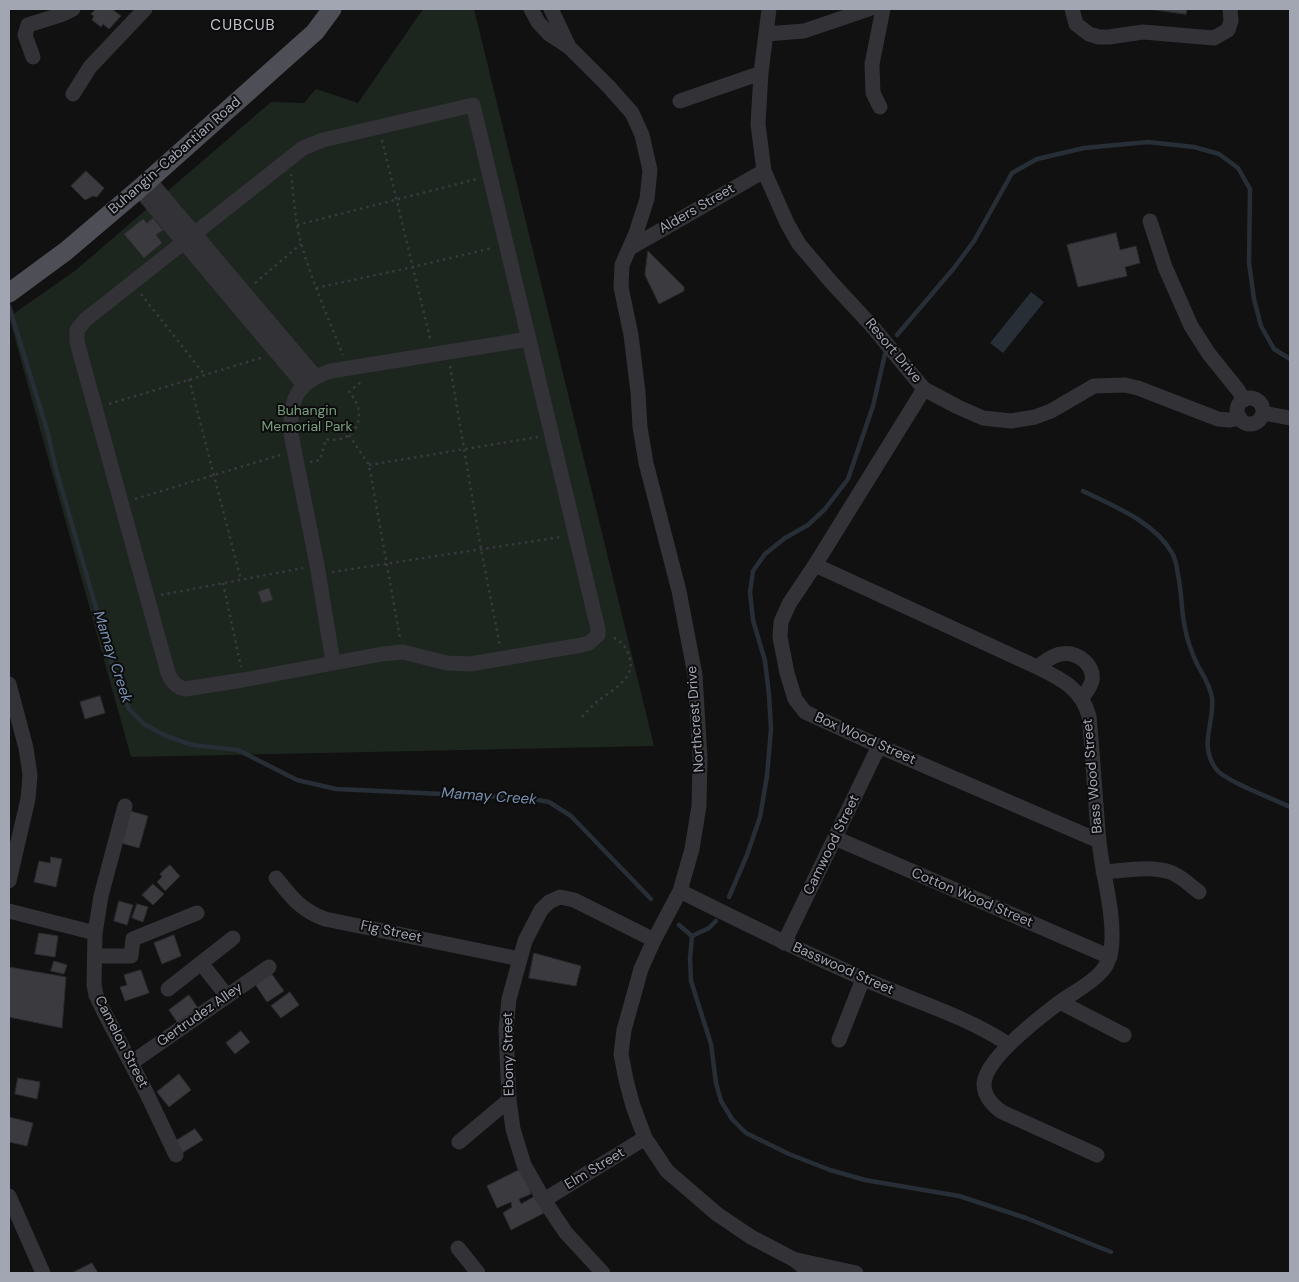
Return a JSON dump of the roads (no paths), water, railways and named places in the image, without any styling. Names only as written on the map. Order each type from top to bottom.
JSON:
[{"type":"main road","name":"Buhangin-Cabantian Road","points":[[9,294],[66,251],[144,184],[315,32],[332,9]]},
{"type":"street","points":[[33,57],[25,35],[28,25],[74,9]]},
{"type":"street","points":[[73,94],[90,67],[145,9]]},
{"type":"street","name":"Northcrest Drive","points":[[531,9],[538,22],[549,34],[569,47],[632,113],[642,135],[650,170],[648,190],[640,220],[622,265],[621,287],[631,335],[640,427],[646,463],[679,591],[695,675],[700,758],[699,806],[692,849],[680,891],[641,969],[624,1030],[622,1054],[633,1106],[645,1138],[667,1171],[717,1214],[751,1237],[795,1260],[810,1273]]},
{"type":"street","name":"Northcrest Drive","points":[[551,9],[569,47]]},
{"type":"street","name":"Resort Drive","points":[[769,9],[761,73],[758,124],[764,171],[787,224],[799,244],[871,325],[924,389],[983,418],[1011,421],[1035,417],[1051,411],[1094,386],[1110,384],[1138,388],[1218,419],[1240,418]]},
{"type":"street","points":[[766,34],[804,31],[869,9]]},
{"type":"street","points":[[880,107],[873,93],[872,64],[883,9]]},
{"type":"street","points":[[1072,9],[1076,24],[1089,34],[1099,37],[1143,32],[1214,38],[1228,30],[1231,21],[1230,9]]},
{"type":"street","points":[[680,100],[761,73]]},
{"type":"street","points":[[473,104],[598,629],[598,635],[594,640],[582,645],[470,664],[446,663],[402,652],[334,662],[243,680],[185,688],[179,688],[174,684],[168,673],[147,598],[77,342],[77,330],[86,320],[189,238],[289,158],[313,143],[473,104]]},
{"type":"street","name":"Alders Street","points":[[630,248],[764,171]]},
{"type":"street","points":[[144,184],[235,289],[310,381]]},
{"type":"street","points":[[1150,221],[1165,267],[1191,326],[1208,354],[1244,400]]},
{"type":"street","points":[[268,331],[278,353],[310,381]]},
{"type":"street","points":[[334,662],[295,458],[290,419],[292,405],[297,394],[310,381],[348,368],[529,339]]},
{"type":"street","name":"Box Wood Street","points":[[924,389],[789,604],[781,622],[780,637],[787,673],[795,699],[806,712],[879,746],[1099,841]]},
{"type":"street","points":[[1251,398],[1258,400],[1263,406],[1263,413],[1258,420],[1246,423],[1240,418],[1238,408],[1244,400],[1251,398]]},
{"type":"street","points":[[1263,413],[1290,418]]},
{"type":"street","points":[[815,565],[1037,667],[1064,682],[1082,698],[1092,680],[1088,664],[1072,653],[1054,655],[1037,667]]},
{"type":"street","points":[[9,684],[11,698],[26,748],[30,775],[28,799],[9,881]]},
{"type":"street","name":"Bass Wood Street","points":[[1082,698],[1089,716],[1099,841],[1111,920],[1112,940],[1110,957]]},
{"type":"street","name":"Camwood Street","points":[[784,943],[879,746]]},
{"type":"street","name":"Camelon Street","points":[[125,806],[101,896],[95,933],[94,985],[104,1012],[131,1062],[176,1155]]},
{"type":"street","name":"Cotton Wood Street","points":[[834,838],[1110,957]]},
{"type":"street","points":[[1103,872],[1155,869],[1170,872],[1199,892]]},
{"type":"street","name":"Fig Street","points":[[276,878],[298,904],[310,913],[325,919],[520,959]]},
{"type":"street","name":"Basswood Street","points":[[680,891],[784,943],[863,979],[978,1027],[1008,1044]]},
{"type":"street","name":"Ebony Street","points":[[603,1273],[566,1233],[524,1165],[513,1130],[509,1100],[506,1030],[509,999],[525,942],[541,910],[549,902],[560,897],[574,900],[654,940]]},
{"type":"street","points":[[9,911],[95,933]]},
{"type":"street","points":[[95,956],[130,956],[133,939],[197,913]]},
{"type":"street","points":[[168,990],[232,938]]},
{"type":"street","points":[[1097,1155],[1002,1112],[994,1106],[985,1092],[984,1083],[988,1072],[1008,1044],[1060,1002],[1088,984],[1103,970],[1110,957]]},
{"type":"street","points":[[201,964],[228,996]]},
{"type":"street","name":"Gertrudez Alley","points":[[131,1062],[269,967]]},
{"type":"street","points":[[839,1040],[863,979]]},
{"type":"street","points":[[1060,1002],[1124,1035]]},
{"type":"street","points":[[459,1142],[509,1100]]},
{"type":"street","name":"Elm Street","points":[[544,1200],[645,1138]]},
{"type":"street","points":[[9,1196],[43,1273]]},
{"type":"street","points":[[458,1248],[478,1273]]},
{"type":"street","points":[[795,1260],[856,1273]]},
{"type":"waterway","points":[[897,335],[954,268],[974,241],[1012,173],[1037,159],[1084,148],[1148,142],[1194,147],[1219,154],[1238,168],[1250,189],[1249,263],[1254,299],[1261,326],[1274,349],[1290,359]]},
{"type":"waterway","name":"Mamay Creek","points":[[9,306],[47,430],[56,469],[116,677],[129,709],[144,724],[166,736],[193,745],[238,750],[297,780],[336,789],[528,798],[549,802],[571,816],[651,899]]},
{"type":"waterway","points":[[729,897],[747,855],[760,817],[767,776],[771,729],[765,661],[753,620],[750,592],[753,571],[765,554],[785,538],[808,525],[825,509],[848,479],[873,406],[885,354]]},
{"type":"waterway","points":[[1083,491],[1120,509],[1144,524],[1165,542],[1173,555],[1179,581],[1187,637],[1195,660],[1211,693],[1212,707],[1208,734],[1208,751],[1216,769],[1229,779],[1290,807]]},
{"type":"waterway","points":[[692,936],[709,928],[716,921]]},
{"type":"waterway","name":"Mamay Creek","points":[[679,925],[692,936]]},
{"type":"waterway","points":[[692,936],[691,981],[711,1044],[716,1083],[721,1101],[732,1119],[746,1133],[789,1154],[830,1170],[865,1180],[959,1196],[1026,1218],[1111,1252]]},
{"type":"district","name":"CUBCUB","points":[[243,26]]},
{"type":"park label","name":"Buhangin Memorial Park","points":[[307,420]]}]
